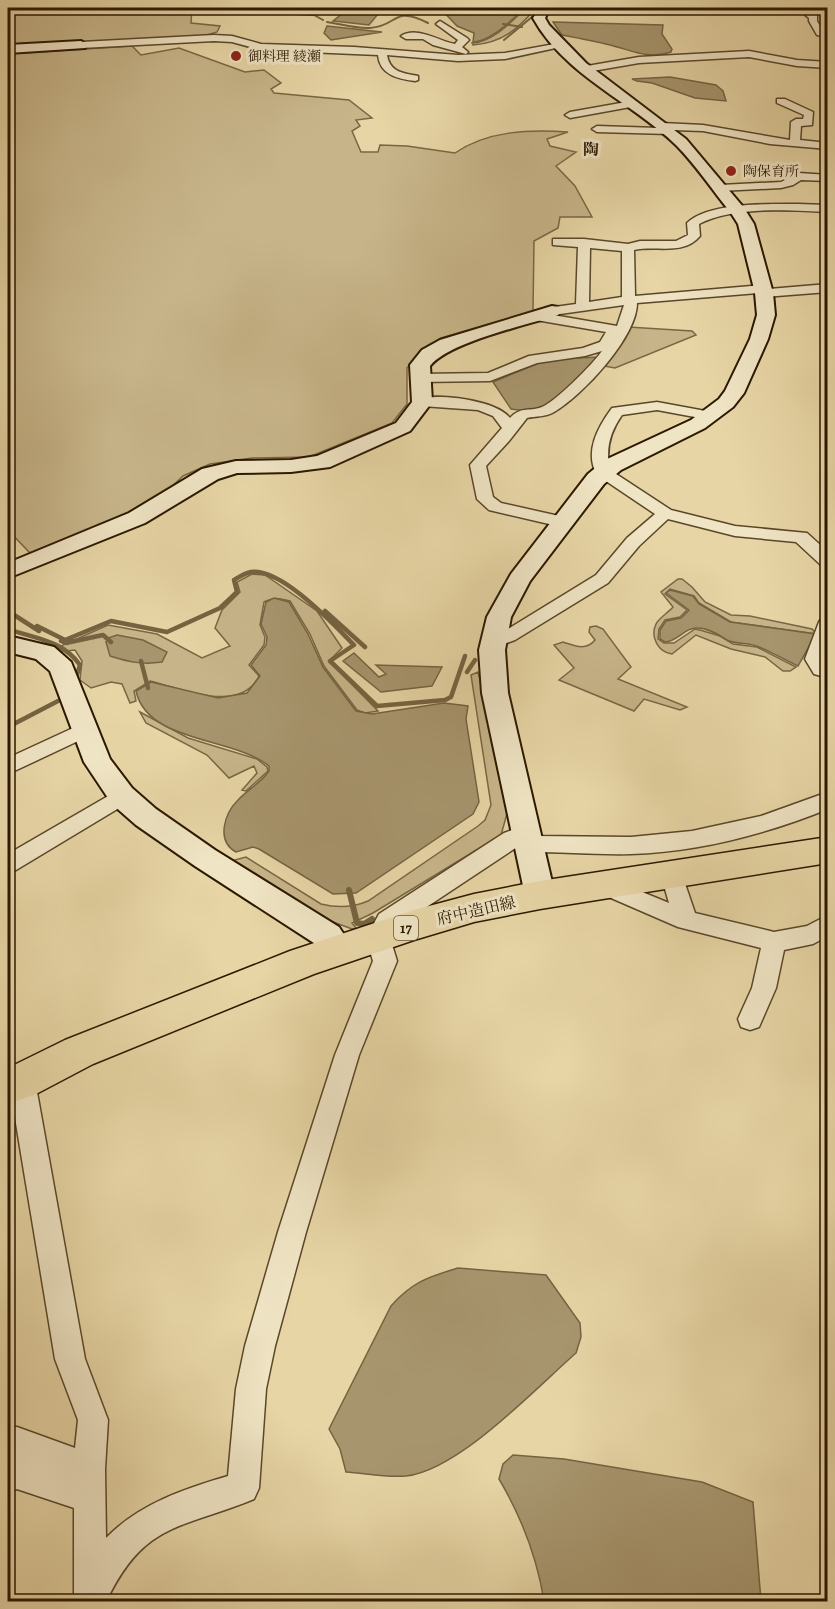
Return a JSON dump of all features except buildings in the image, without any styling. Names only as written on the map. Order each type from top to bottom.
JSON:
[{"type":"main road","name":"府中造田線","points":[[15,1083],[79,1052],[303,962],[474,908],[540,895],[828,850]]},
{"type":"street","points":[[540,895],[495,693],[493,642],[507,598],[585,491],[603,472],[711,416],[726,403],[734,393],[759,339],[766,315],[763,291],[746,224],[738,211],[681,142],[666,128],[632,104],[560,46],[540,18],[545,8]]},
{"type":"street","points":[[801,8],[814,17],[813,21],[820,33],[828,33]]},
{"type":"street","points":[[440,24],[464,40],[457,46]]},
{"type":"street","points":[[405,36],[425,36],[436,43],[457,46],[463,52],[483,58]]},
{"type":"street","points":[[8,49],[214,38],[232,39],[261,47],[382,52],[433,58],[483,58],[560,46]]},
{"type":"street","points":[[382,52],[384,66],[393,75],[415,78]]},
{"type":"street","points":[[587,69],[639,60],[749,54],[797,63],[828,65]]},
{"type":"street","points":[[781,101],[806,111],[812,123],[796,122],[795,144]]},
{"type":"street","points":[[570,115],[632,104]]},
{"type":"street","points":[[597,129],[703,128],[795,144],[828,146]]},
{"type":"street","points":[[720,188],[781,185],[799,176],[824,175]]},
{"type":"street","points":[[558,242],[628,248],[640,245],[676,245],[687,242],[694,236],[693,223],[705,215],[738,211],[794,213],[828,209]]},
{"type":"street","points":[[582,307],[584,243]]},
{"type":"street","points":[[562,522],[495,507],[486,499],[478,465],[504,438],[522,414],[548,410],[597,369],[623,328],[631,306],[627,291],[628,248]]},
{"type":"street","points":[[8,571],[137,518],[210,474],[236,467],[291,466],[322,462],[403,428],[422,402],[420,365],[429,354],[447,344],[544,313],[582,307],[631,300],[828,288]]},
{"type":"street","points":[[420,378],[490,377],[534,359],[585,352],[605,345],[614,329],[544,313]]},
{"type":"street","points":[[603,326],[612,324],[623,328]]},
{"type":"street","points":[[422,402],[481,406],[498,413],[510,428]]},
{"type":"street","points":[[711,416],[657,406],[617,411],[603,431],[600,465],[603,472],[664,513],[735,531],[801,537],[828,562]]},
{"type":"street","points":[[493,642],[509,636],[602,579],[633,542],[664,513]]},
{"type":"street","points":[[828,622],[814,659],[821,669],[828,672]]},
{"type":"street","points":[[8,644],[35,649],[55,658],[62,668],[98,762],[122,796],[204,858],[328,936],[338,950]]},
{"type":"street","points":[[8,767],[86,729]]},
{"type":"street","points":[[8,864],[122,796]]},
{"type":"street","points":[[90,1600],[115,1552],[146,1525],[194,1502],[243,1488],[251,1389],[260,1346],[292,1232],[347,1055],[385,961],[378,938],[387,921],[513,839],[644,845],[709,836],[797,813],[828,800]]},
{"type":"street","points":[[672,874],[686,920]]},
{"type":"street","points":[[603,885],[686,920],[774,942],[813,934],[828,924]]},
{"type":"street","points":[[750,1019],[764,988],[774,942]]},
{"type":"street","points":[[15,1083],[70,1359],[93,1420],[89,1483],[90,1600]]},
{"type":"street","points":[[8,1441],[17,1442],[89,1483]]},
{"type":"street","points":[[8,1477],[14,1472],[89,1483]]},
{"type":"shaded area","points":[[8,8],[192,8],[191,23],[220,26],[217,32],[204,36],[8,47]]},
{"type":"shaded area","points":[[327,8],[383,8],[369,25],[333,21],[343,13]]},
{"type":"shaded area","points":[[440,8],[525,8],[494,34],[473,42],[474,33],[457,26]]},
{"type":"shaded area","points":[[526,8],[536,8],[509,34],[493,41],[473,45],[472,43],[494,35]]},
{"type":"shaded area","points":[[553,22],[663,25],[662,34],[672,49],[671,52],[655,55],[640,53],[562,35]]},
{"type":"shaded area","points":[[327,26],[382,32],[331,40],[324,33]]},
{"type":"shaded area","points":[[132,46],[141,55],[179,48],[245,72],[264,70],[281,83],[271,89],[274,93],[349,100],[372,118],[356,120],[360,126],[352,131],[361,152],[378,152],[380,145],[407,146],[455,153],[481,140],[509,133],[568,132],[547,139],[550,146],[576,152],[556,166],[575,186],[592,217],[560,217],[558,228],[534,241],[533,311],[441,338],[420,351],[407,368],[407,404],[392,423],[309,457],[252,458],[210,464],[183,476],[156,502],[30,553],[8,530],[8,54]]},
{"type":"shaded area","points":[[670,77],[716,85],[723,91],[726,101],[695,98],[652,83],[632,79]]},
{"type":"shaded area","points":[[628,327],[692,331],[696,335],[615,368],[604,366]]},
{"type":"shaded area","points":[[598,357],[594,366],[546,407],[526,411],[511,409],[493,382],[539,363],[559,359]]},
{"type":"shaded area","points":[[252,574],[265,575],[317,611],[342,648],[329,661],[378,711],[365,713],[357,710],[324,666],[310,634],[290,601],[283,599],[264,602],[260,625],[265,637],[264,645],[249,665],[259,676],[250,688],[238,694],[224,697],[209,696],[150,681],[134,691],[136,701],[130,703],[122,684],[111,682],[91,688],[80,680],[82,661],[75,650],[56,652],[54,649],[108,625],[157,634],[202,658],[230,646],[215,628],[222,610],[240,592],[237,582]]},
{"type":"shaded area","points":[[678,579],[682,579],[692,587],[705,602],[731,615],[750,616],[812,629],[817,634],[731,622],[699,603],[694,596],[670,589],[665,594],[687,610],[680,617],[665,620],[659,629],[658,639],[664,643],[674,643],[695,629],[720,636],[733,644],[757,647],[796,667],[790,671],[783,671],[765,657],[731,649],[696,635],[672,654],[667,653],[656,643],[654,629],[657,622],[673,607],[661,592]]},
{"type":"shaded area","points":[[670,590],[693,596],[699,604],[730,622],[816,634],[798,666],[755,645],[731,642],[702,628],[693,628],[665,642],[660,639],[660,630],[666,621],[681,618],[689,610],[666,593]]},
{"type":"shaded area","points":[[274,598],[289,602],[308,634],[323,667],[356,711],[372,714],[444,703],[468,706],[466,719],[479,802],[473,814],[356,893],[333,894],[259,849],[253,847],[236,852],[230,847],[224,834],[229,812],[238,800],[266,775],[269,766],[235,749],[174,730],[156,721],[143,708],[136,691],[151,682],[218,698],[247,693],[260,676],[251,665],[266,645],[267,637],[261,624],[266,602]]},
{"type":"shaded area","points":[[596,626],[603,629],[631,667],[618,679],[687,707],[680,710],[644,699],[634,711],[559,680],[574,668],[554,645],[563,642],[580,647],[588,646],[595,640],[589,632],[590,627]]},
{"type":"shaded area","points":[[117,635],[143,640],[167,652],[162,662],[155,663],[123,660],[110,656],[106,642],[108,638]]},
{"type":"shaded area","points":[[354,653],[379,677],[386,674],[376,665],[442,667],[432,686],[381,692],[343,661]]},
{"type":"shaded area","points":[[478,672],[510,803],[501,835],[373,913],[352,923],[356,928],[352,929],[325,919],[231,861],[246,857],[321,904],[350,906],[368,901],[478,826],[485,820],[491,805],[471,675]]},
{"type":"shaded area","points":[[140,712],[188,738],[257,759],[267,767],[268,771],[246,791],[242,790],[257,773],[254,766],[229,778],[207,755],[146,723]]},
{"type":"shaded area","points":[[458,1268],[546,1275],[580,1323],[581,1337],[576,1353],[496,1426],[449,1459],[427,1470],[406,1476],[346,1472],[340,1449],[329,1429],[391,1306],[406,1291],[421,1281]]},
{"type":"shaded area","points":[[513,1455],[564,1459],[702,1482],[753,1502],[761,1601],[544,1601],[528,1538],[499,1479],[503,1464]]},
{"type":"waterway","points":[[259,12],[314,15],[323,20]]},
{"type":"waterway","points":[[327,22],[370,28],[386,24],[401,16],[408,16],[428,23]]},
{"type":"waterway","points":[[520,27],[532,17]]},
{"type":"waterway","points":[[503,24],[520,27]]},
{"type":"waterway","points":[[504,40],[520,27]]},
{"type":"waterway","points":[[37,626],[65,640],[111,621],[167,632],[220,608],[237,592],[234,580],[251,572],[264,573],[292,588],[321,612],[354,645],[330,661],[377,706],[445,700],[451,697],[465,656]]},
{"type":"waterway","points":[[8,611],[39,631]]},
{"type":"waterway","points":[[325,611],[365,647]]},
{"type":"waterway","points":[[8,629],[48,641],[65,650],[80,665],[75,681]]},
{"type":"waterway","points":[[61,641],[66,643],[103,635],[111,642]]},
{"type":"waterway","points":[[467,672],[475,660]]},
{"type":"waterway","points":[[141,661],[148,688]]},
{"type":"waterway","points":[[8,727],[58,701]]},
{"type":"waterway","points":[[349,890],[357,923],[364,924],[372,919]]},
{"type":"place","name":"御料理 綾瀬","points":[[236,56]]},
{"type":"place","name":"陶保育所","points":[[731,171]]},
{"type":"district","name":"陶","points":[[591,149]]}]
